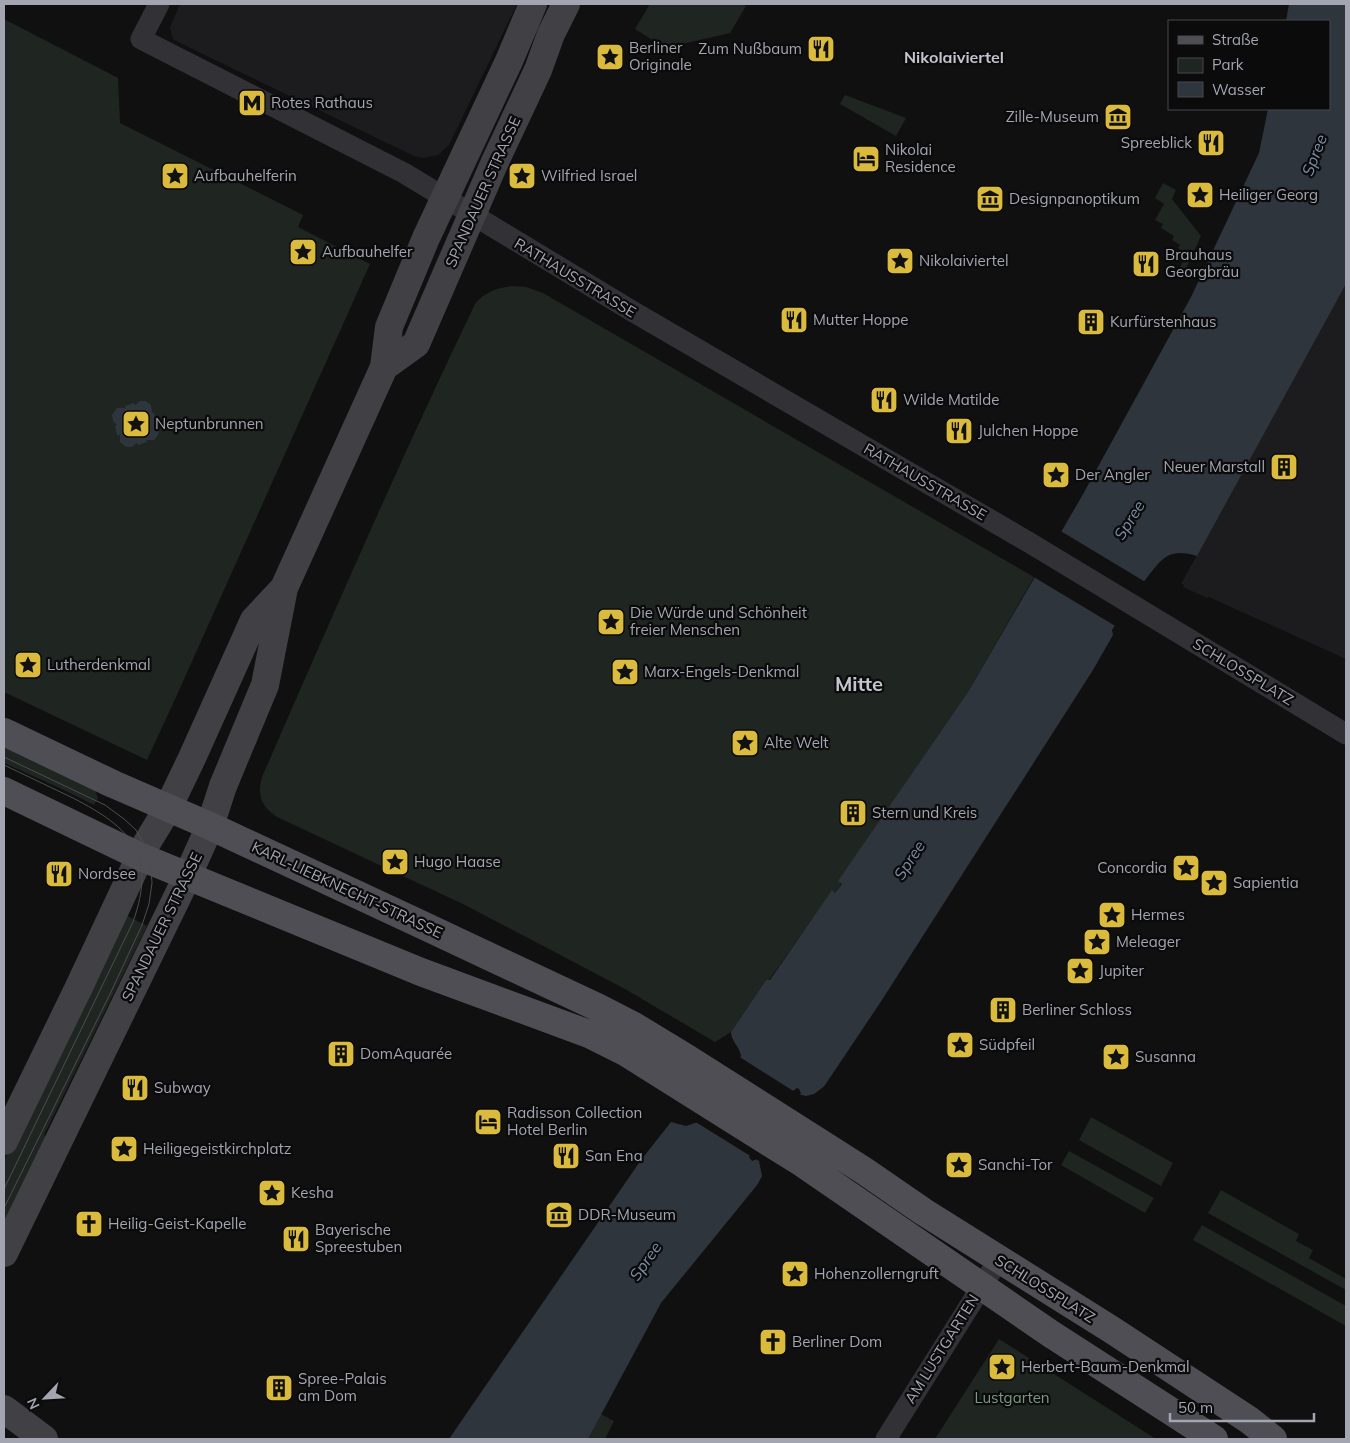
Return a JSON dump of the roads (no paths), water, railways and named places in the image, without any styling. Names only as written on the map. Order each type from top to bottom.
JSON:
[{"type":"main road","name":"SPANDAUER STRASSE","points":[[4,1254],[210,826],[223,786],[265,685],[284,588],[384,367],[389,327],[444,198],[509,61],[533,4]]},
{"type":"main road","name":"SPANDAUER STRASSE","points":[[384,367],[416,344],[498,156],[538,70],[551,34],[566,4]]},
{"type":"main road","name":"SPANDAUER STRASSE","points":[[4,1141],[140,857],[168,808],[192,758],[254,620],[284,588]]},
{"type":"main road","name":"KARL-LIEBKNECHT-STRASSE","points":[[4,732],[599,1008],[634,1026],[679,1068]]},
{"type":"main road","points":[[4,791],[140,857],[188,875],[421,972],[588,1034],[625,1052],[679,1068],[809,1151],[981,1287],[1214,1439]]},
{"type":"main road","name":"SCHLOSSPLATZ","points":[[809,1151],[999,1259],[1112,1330],[1227,1406],[1273,1439]]},
{"type":"main road","points":[[4,1409],[44,1439]]},
{"type":"street","name":"RATHAUSSTRASSE","points":[[159,4],[141,39],[404,173],[632,311],[1038,548],[1140,610]]},
{"type":"street","name":"SCHLOSSPLATZ","points":[[1140,610],[1346,734]]},
{"type":"street","name":"AM LUSTGARTEN","points":[[886,1439],[999,1259]]},
{"type":"water","name":"Spree","points":[[1289,4],[1346,4],[1346,284],[1197,556],[1181,553],[1166,557],[1153,569],[1138,590],[1112,630],[1113,635],[1093,670],[880,1003],[762,1179],[661,1303],[588,1439],[449,1439],[641,1160],[671,1122],[686,1126],[698,1122],[741,1056],[731,1032],[766,980],[770,980],[832,890],[835,893],[842,884],[838,881],[968,692],[1082,496],[1191,297],[1259,153],[1268,110],[1330,110],[1330,20],[1286,20]],"holes":[[[797,1088],[801,1093],[757,1159],[752,1161],[749,1157],[750,1154],[793,1091]]]},
{"type":"water","name":"Neptunbrunnen","points":[[140,401],[146,401],[151,405],[159,434],[154,440],[146,440],[147,442],[126,447],[120,442],[120,435],[117,435],[115,426],[117,425],[113,421],[112,415],[117,408],[125,408],[125,406],[134,403],[135,405]]},
{"type":"tram line","points":[[4,757],[105,805],[124,819],[136,830],[145,846],[151,869],[152,883],[149,904],[142,925],[4,1208]]},
{"type":"tram line","points":[[4,765],[73,798],[110,820],[124,832],[134,846],[140,861],[142,878],[140,898],[133,922],[4,1189]]},
{"type":"place","name":"Zum Nußbaum","points":[[821,49]]},
{"type":"place","name":"Berliner Originale","points":[[610,57]]},
{"type":"place","name":"Rotes Rathaus","points":[[252,103]]},
{"type":"place","name":"Zille-Museum","points":[[1118,117]]},
{"type":"place","name":"Spreeblick","points":[[1211,143]]},
{"type":"place","name":"Nikolai Residence","points":[[866,159]]},
{"type":"place","name":"Aufbauhelferin","points":[[175,176]]},
{"type":"place","name":"Wilfried Israel","points":[[522,176]]},
{"type":"place","name":"Heiliger Georg","points":[[1200,195]]},
{"type":"place","name":"Designpanoptikum","points":[[990,199]]},
{"type":"place","name":"Aufbauhelfer","points":[[303,252]]},
{"type":"place","name":"Nikolaiviertel","points":[[900,261]]},
{"type":"place","name":"Brauhaus Georgbräu","points":[[1146,264]]},
{"type":"place","name":"Mutter Hoppe","points":[[794,320]]},
{"type":"place","name":"Kurfürstenhaus","points":[[1091,322]]},
{"type":"place","name":"Wilde Matilde","points":[[884,400]]},
{"type":"place","name":"Neptunbrunnen","points":[[136,424]]},
{"type":"place","name":"Julchen Hoppe","points":[[959,431]]},
{"type":"place","name":"Neuer Marstall","points":[[1284,467]]},
{"type":"place","name":"Der Angler","points":[[1056,475]]},
{"type":"place","name":"Die Würde und Schönheit freier Menschen","points":[[611,622]]},
{"type":"place","name":"Lutherdenkmal","points":[[28,665]]},
{"type":"place","name":"Marx-Engels-Denkmal","points":[[625,672]]},
{"type":"place","name":"Alte Welt","points":[[745,743]]},
{"type":"place","name":"Stern und Kreis","points":[[853,813]]},
{"type":"place","name":"Hugo Haase","points":[[395,862]]},
{"type":"place","name":"Concordia","points":[[1186,868]]},
{"type":"place","name":"Nordsee","points":[[59,874]]},
{"type":"place","name":"Sapientia","points":[[1214,883]]},
{"type":"place","name":"Hermes","points":[[1112,915]]},
{"type":"place","name":"Meleager","points":[[1097,942]]},
{"type":"place","name":"Jupiter","points":[[1080,971]]},
{"type":"place","name":"Berliner Schloss","points":[[1003,1010]]},
{"type":"place","name":"Südpfeil","points":[[960,1045]]},
{"type":"place","name":"DomAquarée","points":[[341,1054]]},
{"type":"place","name":"Susanna","points":[[1116,1057]]},
{"type":"place","name":"Subway","points":[[135,1088]]},
{"type":"place","name":"Radisson Collection Hotel Berlin","points":[[488,1122]]},
{"type":"place","name":"Heiligegeistkirchplatz","points":[[124,1149]]},
{"type":"place","name":"San Ena","points":[[566,1156]]},
{"type":"place","name":"Sanchi-Tor","points":[[959,1165]]},
{"type":"place","name":"Kesha","points":[[272,1193]]},
{"type":"place","name":"DDR-Museum","points":[[559,1215]]},
{"type":"place","name":"Heilig-Geist-Kapelle","points":[[89,1224]]},
{"type":"place","name":"Bayerische Spreestuben","points":[[296,1239]]},
{"type":"place","name":"Hohenzollerngruft","points":[[795,1274]]},
{"type":"place","name":"Berliner Dom","points":[[773,1342]]},
{"type":"place","name":"Herbert-Baum-Denkmal","points":[[1002,1367]]},
{"type":"place","name":"Spree-Palais am Dom","points":[[279,1388]]},
{"type":"district","name":"Nikolaiviertel","points":[[954,57]]},
{"type":"district","name":"Mitte","points":[[859,684]]},
{"type":"park label","name":"Lustgarten","points":[[1012,1398]]}]
